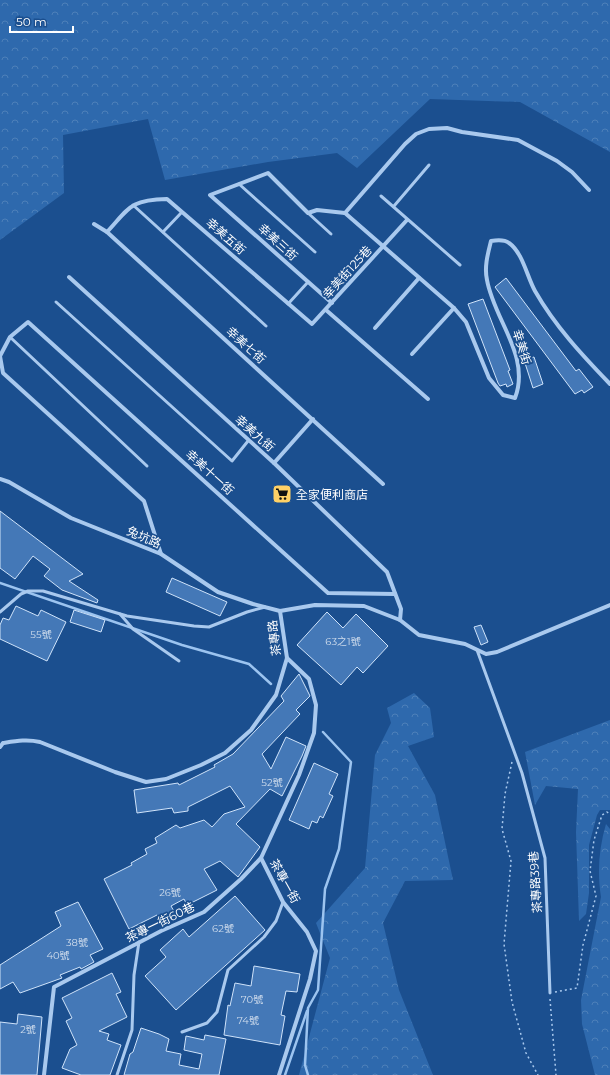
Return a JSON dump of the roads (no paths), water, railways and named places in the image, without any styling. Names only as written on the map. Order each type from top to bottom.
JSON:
[{"type":"street","points":[[239,184],[268,173],[308,213],[317,210],[345,213],[405,144],[416,134],[429,129],[447,128],[462,132],[518,140],[557,161],[572,172],[589,190]]},
{"type":"street","name":"幸美三街","points":[[239,184],[210,195],[332,303]]},
{"type":"street","name":"幸美五街","points":[[107,232],[132,205],[146,199],[167,199],[312,324],[326,310]]},
{"type":"street","name":"幸美街","points":[[345,213],[454,308],[466,322],[489,378],[503,395],[515,398],[519,388],[520,375],[510,335],[496,306],[487,280],[486,266],[491,241],[501,240],[509,243],[517,253],[535,291],[570,342],[610,384]]},
{"type":"street","name":"幸美街125巷","points":[[326,310],[358,272],[407,220]]},
{"type":"street","name":"幸美七街","points":[[94,224],[107,232],[383,484]]},
{"type":"street","name":"幸美九街","points":[[69,277],[274,463],[387,572],[401,609],[400,620]]},
{"type":"street","points":[[375,328],[418,278]]},
{"type":"street","points":[[412,354],[454,308]]},
{"type":"street","points":[[326,310],[428,399]]},
{"type":"street","name":"幸美十一街","points":[[10,336],[28,322],[328,593],[395,594]]},
{"type":"street","points":[[10,336],[0,356],[3,373],[144,501],[161,554]]},
{"type":"street","points":[[274,463],[313,419]]},
{"type":"street","name":"兔坑路","points":[[0,479],[9,482],[71,518],[161,554],[218,592],[280,611]]},
{"type":"street","name":"茶專路","points":[[0,747],[3,743],[30,740],[146,782],[166,779],[201,765],[225,753],[251,730],[276,696],[287,658],[280,611],[315,605],[345,604],[364,606],[400,620],[419,635],[465,644],[486,654],[497,652],[610,605]]},
{"type":"street","name":"茶專一街","points":[[279,1075],[310,979],[316,951],[307,932],[283,902],[261,858],[300,775],[314,733],[316,704],[309,679],[287,658]]},
{"type":"street","name":"茶專一街60巷","points":[[44,1075],[54,987],[161,931],[204,912],[242,879],[261,858]]},
{"type":"lane","points":[[394,206],[430,165]]},
{"type":"lane","points":[[239,184],[315,252]]},
{"type":"lane","points":[[381,196],[460,265]]},
{"type":"lane","points":[[132,205],[266,326]]},
{"type":"lane","points":[[163,232],[182,212]]},
{"type":"lane","points":[[308,213],[331,234]]},
{"type":"lane","points":[[288,304],[308,282]]},
{"type":"lane","points":[[56,302],[232,461],[248,441]]},
{"type":"lane","points":[[10,336],[147,466]]},
{"type":"lane","points":[[0,612],[21,594],[28,591],[43,591],[120,614],[173,624],[209,627],[247,612],[265,607]]},
{"type":"lane","points":[[120,614],[133,629],[179,661]]},
{"type":"lane","name":"茶專路39巷","points":[[477,650],[522,773],[545,858],[550,993]]},
{"type":"lane","points":[[182,1032],[207,1023],[217,1012],[228,970],[264,937],[276,921],[283,902]]},
{"type":"lane","points":[[117,1075],[132,1030],[134,975],[139,942]]},
{"type":"waterway","points":[[0,583],[182,645],[249,664],[271,684]]},
{"type":"waterway","points":[[308,1075],[305,1065],[308,1008],[318,990],[325,889],[339,849],[351,762],[323,732]]},
{"type":"waterway","points":[[285,1075],[307,1011]]},
{"type":"place","name":"全家便利商店","points":[[282,494]]}]
